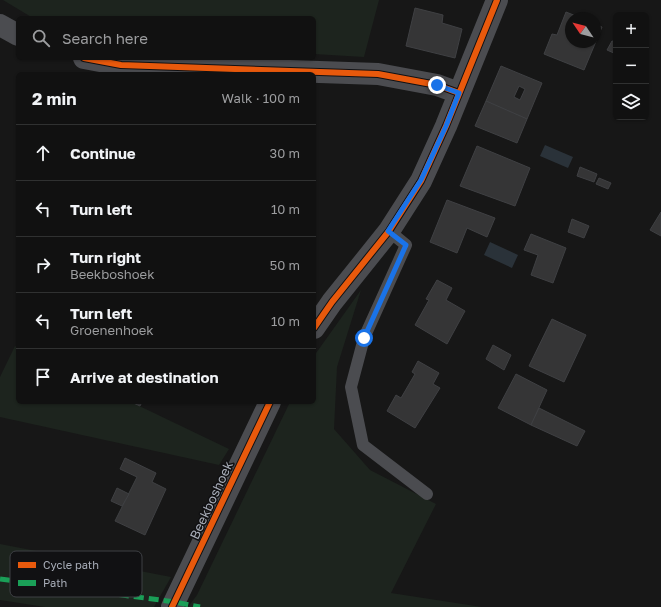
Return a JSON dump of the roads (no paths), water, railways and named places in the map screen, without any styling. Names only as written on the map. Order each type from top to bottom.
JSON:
[{"type":"street","points":[[316,325],[332,302],[388,231],[421,180],[446,126],[497,0]]},
{"type":"street","points":[[0,25],[16,34]]},
{"type":"street","points":[[95,60],[121,65],[378,74],[421,81],[459,93]]},
{"type":"street","name":"Beekboshoek","points":[[172,607],[269,404]]},
{"type":"lane","points":[[388,231],[406,245],[364,338],[351,387],[363,445],[427,494]]}]
